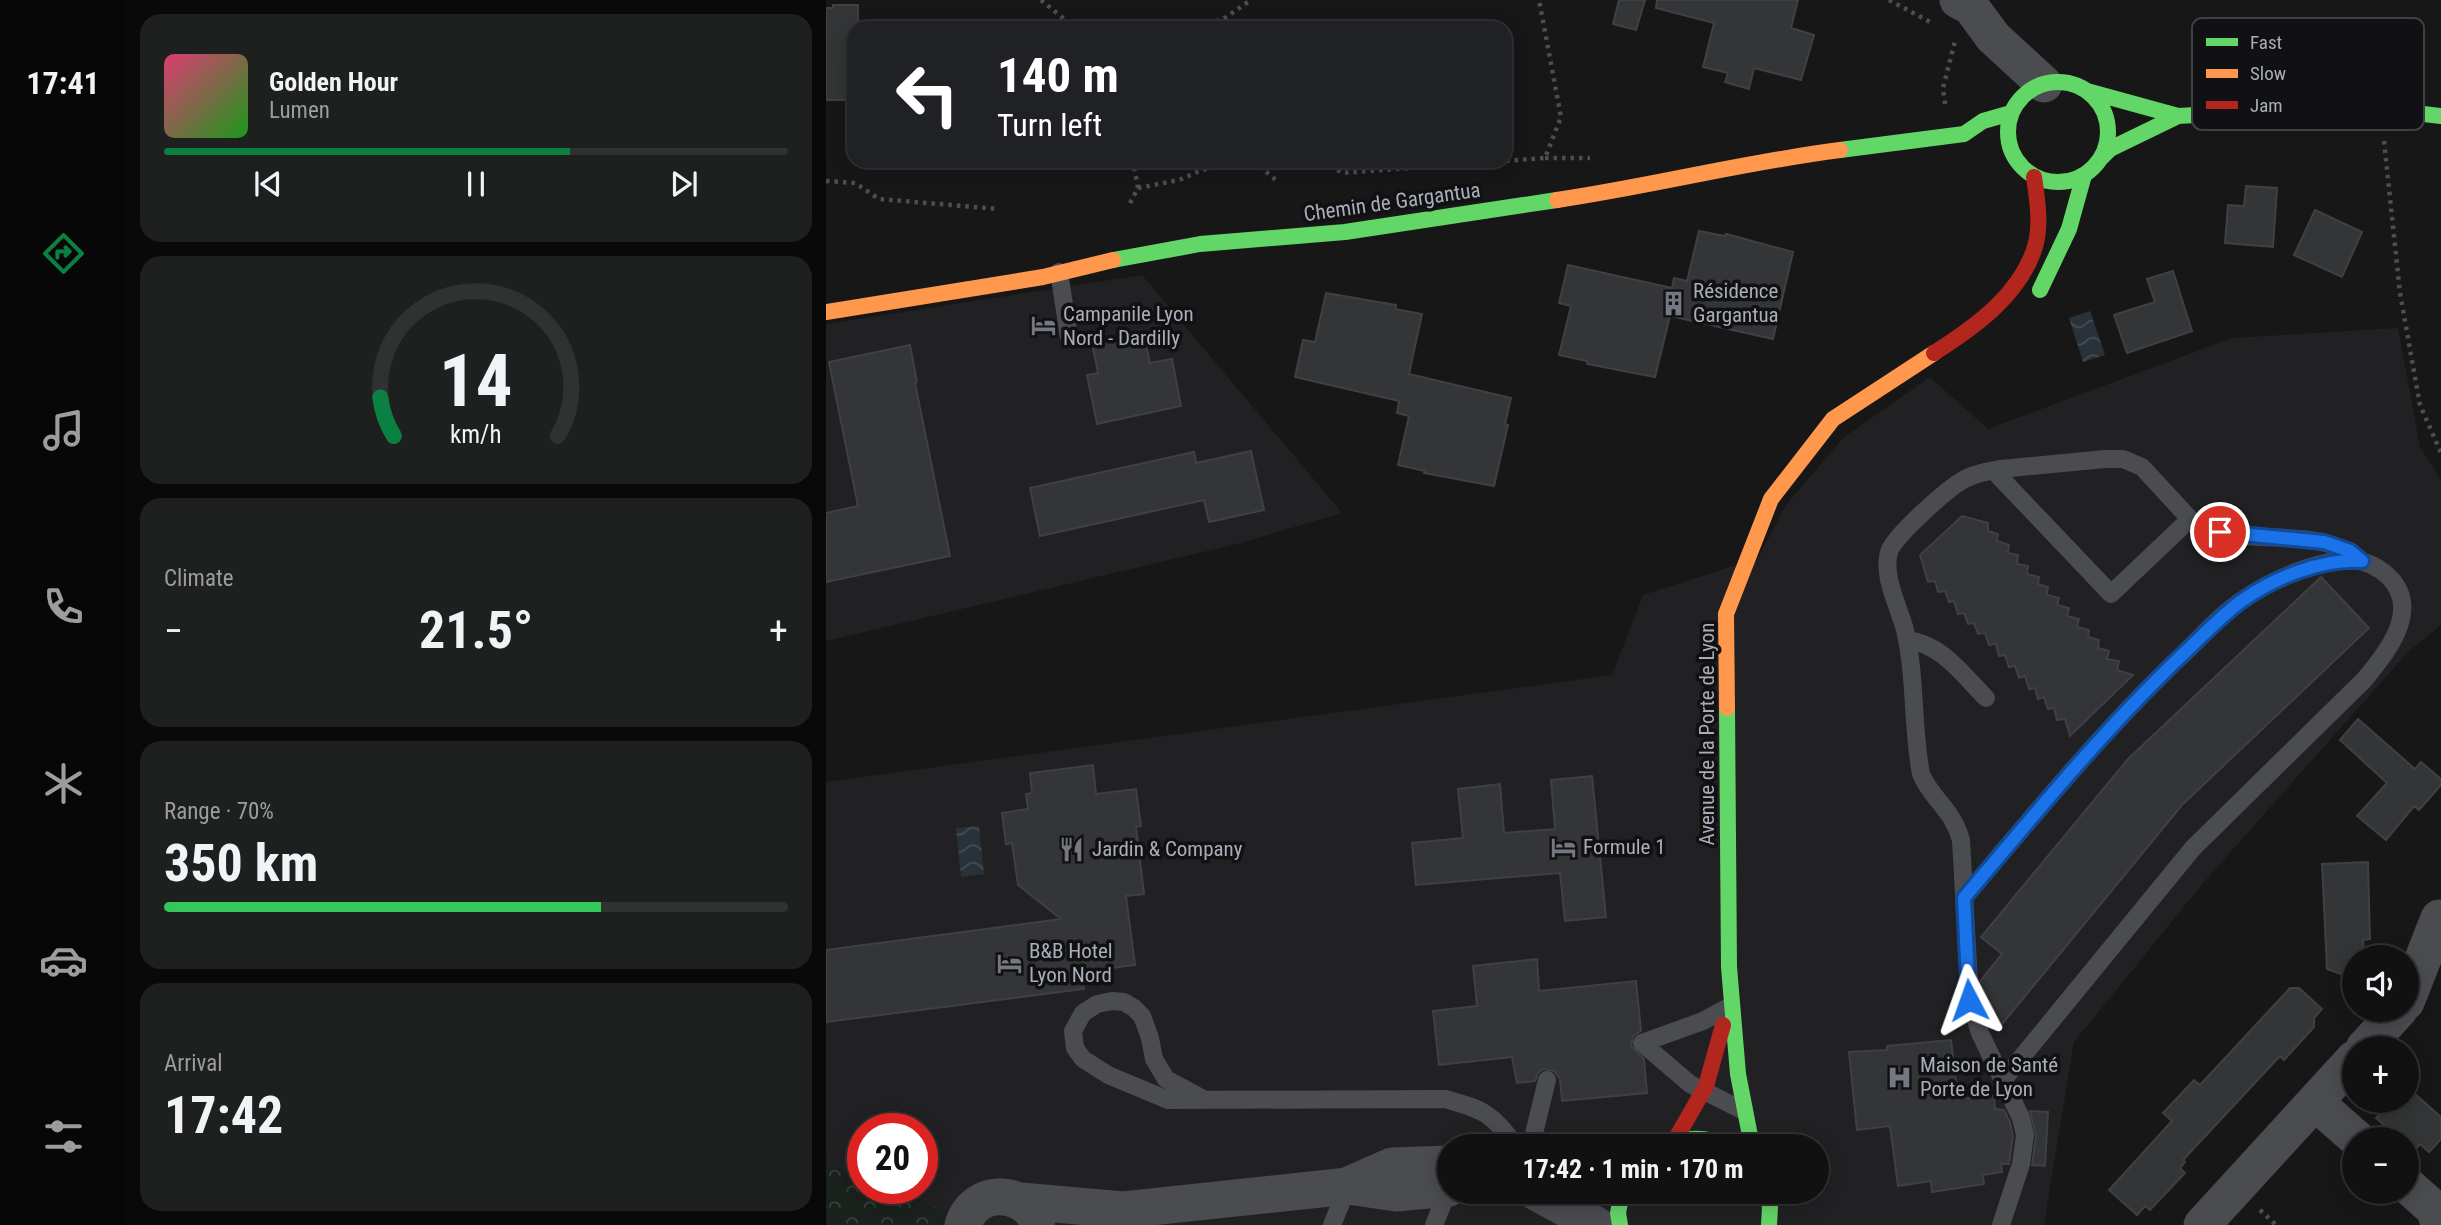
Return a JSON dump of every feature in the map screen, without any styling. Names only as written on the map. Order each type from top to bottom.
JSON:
[{"type":"street","points":[[1958,0],[1971,7],[1993,37],[2024,100]]},
{"type":"street","points":[[2015,160],[2007,129],[2024,100],[2066,83],[2178,116],[2192,115]]},
{"type":"street","points":[[2087,91],[2098,102],[2106,121],[2107,143],[2102,157]]},
{"type":"street","name":"Chemin de Gargantua","points":[[826,312],[1043,277],[1059,271],[1200,244],[1345,232],[1625,190],[1783,157],[1964,134],[2024,100]]},
{"type":"street","points":[[1964,134],[2015,160],[2034,177],[2059,183],[2084,175],[2110,149],[2178,116]]},
{"type":"street","points":[[2029,305],[2047,278],[2069,229],[2084,175]]},
{"type":"street","name":"Avenue de la Porte de Lyon","points":[[1750,1134],[1738,1074],[1729,967],[1726,614],[1771,499],[1833,419],[1984,318],[2014,286],[2036,242],[2038,208],[2034,177]]},
{"type":"street","name":"Avenue de la Porte de Lyon","points":[[1916,365],[1971,346]]},
{"type":"street","points":[[2419,969],[2441,918]]},
{"type":"street","name":"Avenue de la Porte de Lyon","points":[[1674,1134],[1704,1092],[1713,1069],[1725,1009],[1729,967]]},
{"type":"street","points":[[2375,1036],[2388,1022]]},
{"type":"street","points":[[2202,1225],[2342,1072]]},
{"type":"street","points":[[2315,1102],[2343,1127]]},
{"type":"street","points":[[1348,1186],[1392,1166],[1437,1164]]},
{"type":"street","points":[[963,1225],[972,1208],[982,1200],[995,1196],[1008,1196],[1030,1213],[1110,1217],[1348,1186],[1396,1193],[1437,1189]]},
{"type":"street","points":[[2419,1196],[2435,1210],[2439,1225]]},
{"type":"street","points":[[1558,1204],[1596,1225]]},
{"type":"street","points":[[1620,1204],[1620,1225]]},
{"type":"street","points":[[1769,1204],[1769,1225]]},
{"type":"lane","points":[[1059,271],[1069,337]]},
{"type":"lane","points":[[2001,1225],[2021,1164],[2025,1135],[2021,1118],[1980,1033],[1969,1000],[1962,855],[1952,816],[1928,787],[1922,774],[1907,640],[1888,571],[1892,544],[1954,486],[1974,474],[2105,459],[2133,461],[2142,467],[2200,527],[2220,532],[2324,542],[2350,551],[2385,574],[2401,593],[2403,606],[2398,630],[2378,663],[2193,848],[2003,1080]]},
{"type":"lane","points":[[1994,471],[2111,594],[2190,519]]},
{"type":"lane","points":[[1964,898],[2095,743],[2140,696],[2236,605],[2269,584],[2319,564],[2362,561]]},
{"type":"lane","points":[[1907,640],[1929,644],[1938,650],[1986,698]]},
{"type":"lane","points":[[1203,1099],[1166,1079],[1154,1059],[1142,1016],[1134,1008],[1124,1002],[1112,1001],[1097,1004],[1083,1013],[1073,1031],[1074,1048],[1083,1059],[1108,1075],[1168,1100],[1445,1098],[1479,1108],[1507,1134]]},
{"type":"lane","points":[[1725,1009],[1703,1021],[1642,1043],[1690,1084],[1745,1111]]},
{"type":"lane","points":[[1534,1134],[1547,1080]]},
{"type":"lane","points":[[1332,1225],[1348,1186]]},
{"type":"lane","points":[[1434,1225],[1443,1204]]},
{"type":"path","points":[[1041,0],[1066,21]]},
{"type":"path","points":[[1216,21],[1222,20],[1251,0]]},
{"type":"path","points":[[1512,160],[1545,158],[1561,117],[1539,0]]},
{"type":"path","points":[[1947,114],[1943,88],[1956,36]]},
{"type":"path","points":[[2383,130],[2400,293],[2420,405],[2441,453]]},
{"type":"path","points":[[1130,203],[1138,188],[1134,168]]},
{"type":"path","points":[[1138,188],[1179,180],[1213,168]]},
{"type":"path","points":[[1260,168],[1276,180]]},
{"type":"path","points":[[1334,168],[1342,173],[1410,168]]},
{"type":"path","points":[[826,181],[855,183],[879,200],[999,209]]},
{"type":"shaded area","points":[[1142,275],[1342,513],[1237,544],[826,641],[826,324]]},
{"type":"shaded area","points":[[2398,328],[2420,447],[2441,480],[2441,625],[2408,652],[2204,882],[2074,1042],[2044,1225],[965,1225],[964,1219],[928,1204],[938,1204],[938,1113],[847,1113],[847,1172],[826,1163],[826,782],[1612,675],[1643,595],[1758,558],[1786,505],[1843,438],[1930,377],[1988,429],[2232,338]]},
{"type":"green space","points":[[826,1163],[847,1172],[847,1204],[928,1204],[965,1219],[965,1225],[826,1225]]},
{"type":"water","points":[[2090,311],[2105,355],[2083,362],[2069,318]]},
{"type":"water","points":[[979,826],[984,874],[961,877],[956,828]]},
{"type":"building","points":[[1619,0],[1645,0],[1636,30],[1613,24]]},
{"type":"building","points":[[1657,0],[1798,0],[1791,28],[1814,35],[1801,80],[1754,68],[1749,89],[1725,82],[1728,73],[1703,67],[1714,23],[1656,8]]},
{"type":"building","points":[[833,5],[858,5],[858,21],[847,21],[847,100],[826,100],[826,8],[833,8]]},
{"type":"building","points":[[2246,186],[2277,188],[2273,247],[2225,243],[2228,205],[2244,206]]},
{"type":"building","points":[[2315,210],[2362,232],[2342,277],[2294,255]]},
{"type":"building","name":"Résidence Gargantua","points":[[1699,231],[1726,234],[1793,252],[1773,339],[1670,316],[1655,377],[1587,364],[1587,361],[1559,355],[1571,306],[1559,303],[1568,265],[1672,288],[1674,278],[1687,281]]},
{"type":"building","points":[[2173,271],[2192,331],[2127,353],[2114,315],[2155,302],[2147,279]]},
{"type":"building","points":[[1326,293],[1396,305],[1395,309],[1422,314],[1409,374],[1511,398],[1505,424],[1508,425],[1494,486],[1424,473],[1425,471],[1398,465],[1409,416],[1397,413],[1399,401],[1295,377],[1303,340],[1315,342]]},
{"type":"building","points":[[1143,332],[1150,363],[1172,359],[1181,406],[1097,424],[1087,375],[1098,373],[1092,343]]},
{"type":"building","points":[[910,345],[917,382],[915,383],[950,556],[826,582],[826,513],[858,506],[829,362]]},
{"type":"building","points":[[1251,451],[1264,510],[1209,522],[1204,500],[1040,536],[1030,488],[1194,452],[1196,463]]},
{"type":"building","points":[[1962,516],[1988,523],[1988,531],[1998,534],[1997,541],[2009,545],[2008,553],[2018,555],[2017,564],[2028,566],[2027,574],[2039,577],[2038,584],[2048,587],[2047,595],[2059,598],[2057,605],[2069,608],[2067,616],[2079,619],[2077,627],[2089,630],[2088,637],[2099,640],[2098,648],[2109,651],[2107,659],[2119,661],[2117,670],[2133,675],[2070,736],[2065,719],[2057,720],[2054,708],[2048,709],[2044,697],[2038,699],[2035,688],[2029,689],[2025,676],[2019,678],[2015,666],[2009,667],[2005,655],[1999,656],[1996,644],[1989,645],[1985,633],[1978,634],[1974,623],[1968,624],[1964,613],[1958,614],[1954,601],[1949,602],[1945,591],[1938,592],[1935,581],[1928,582],[1920,555]]},
{"type":"building","points":[[2321,577],[2369,628],[2182,805],[1998,1029],[1989,1022],[1983,1005],[1981,980],[2002,954],[1981,937],[2128,759]]},
{"type":"building","points":[[2358,719],[2415,769],[2421,762],[2441,779],[2441,785],[2419,810],[2414,806],[2386,840],[2357,816],[2387,783],[2340,740]]},
{"type":"building","points":[[1093,765],[1096,794],[1136,789],[1141,826],[1136,827],[1144,894],[1126,896],[1135,965],[1082,972],[1084,989],[826,1022],[826,950],[1061,919],[1018,885],[1012,843],[1006,844],[1002,813],[1028,809],[1026,794],[1032,793],[1030,773]]},
{"type":"building","points":[[1592,776],[1606,917],[1565,921],[1560,873],[1416,885],[1412,843],[1463,838],[1458,789],[1500,784],[1504,833],[1555,829],[1551,780]]},
{"type":"building","points":[[2368,862],[2370,939],[2363,940],[2363,945],[2342,945],[2342,974],[2327,969],[2322,864]]},
{"type":"building","points":[[1537,959],[1539,991],[1636,981],[1641,1031],[1633,1036],[1631,1046],[1644,1059],[1647,1093],[1562,1101],[1560,1079],[1554,1071],[1543,1069],[1535,1081],[1517,1083],[1512,1057],[1439,1065],[1433,1011],[1477,1006],[1473,966]]},
{"type":"building","points":[[2290,988],[2299,988],[2322,1009],[2314,1018],[2314,1027],[2284,1060],[2280,1056],[2183,1160],[2185,1162],[2180,1168],[2185,1173],[2150,1210],[2145,1206],[2137,1215],[2109,1190],[2172,1121],[2163,1113],[2194,1080],[2200,1085]]},
{"type":"building","points":[[1951,1040],[1958,1099],[1994,1095],[1995,1109],[2004,1110],[2010,1122],[2013,1136],[2009,1164],[2001,1164],[2002,1172],[1983,1175],[1984,1184],[1932,1192],[1931,1181],[1898,1186],[1890,1126],[1857,1130],[1849,1052],[1887,1050],[1887,1046]]},
{"type":"building","points":[[2419,1098],[2441,1117],[2441,1139],[2429,1152],[2419,1145],[2419,1127],[2386,1127],[2376,1118],[2381,1113],[2419,1113]]},
{"type":"building","points":[[2030,1111],[2048,1112],[2045,1166],[2032,1165],[2036,1136]]},
{"type":"traffic: fast","points":[[2058,82],[2086,90],[2100,104],[2108,132],[2100,160],[2086,174],[2058,182],[2030,174],[2016,160],[2008,132],[2016,104],[2030,90],[2058,82]]},
{"type":"traffic: fast","points":[[2087,91],[2178,116],[2192,115]]},
{"type":"traffic: fast","points":[[1840,150],[1964,134],[1983,121],[2011,113]]},
{"type":"traffic: fast","points":[[2424,114],[2441,116]]},
{"type":"traffic: fast","points":[[2102,157],[2110,149],[2178,116]]},
{"type":"traffic: fast","points":[[2040,290],[2069,229],[2084,175]]},
{"type":"traffic: fast","points":[[1113,260],[1200,244],[1345,232],[1557,200]]},
{"type":"traffic: fast","points":[[1727,708],[1729,967],[1738,1074],[1750,1134]]},
{"type":"traffic: fast","points":[[1620,1204],[1620,1225]]},
{"type":"traffic: fast","points":[[1769,1204],[1769,1225]]},
{"type":"traffic: slow","points":[[1557,200],[1840,150]]},
{"type":"traffic: slow","points":[[826,312],[1043,277],[1113,260]]},
{"type":"traffic: slow","points":[[1727,708],[1726,614],[1771,499],[1833,419],[1934,353]]},
{"type":"traffic: jam","points":[[1934,353],[1996,307],[2009,293],[2030,261],[2038,227],[2034,177]]},
{"type":"traffic: jam","points":[[1678,1134],[1706,1086],[1723,1025]]},
{"type":"place","name":"Résidence Gargantua","points":[[1673,303]]},
{"type":"place","name":"Campanile Lyon Nord - Dardilly","points":[[1043,326]]},
{"type":"place","name":"Formule 1","points":[[1563,847]]},
{"type":"place","name":"Jardin & Company","points":[[1072,849]]},
{"type":"place","name":"B&B Hotel Lyon Nord","points":[[1009,963]]},
{"type":"place","name":"Maison de Santé Porte de Lyon","points":[[1900,1077]]},
{"type":"route","points":[[1969,1000],[1964,898],[2095,743],[2140,696],[2242,600],[2269,584],[2319,564],[2362,561],[2350,551],[2324,542],[2220,532]]}]
